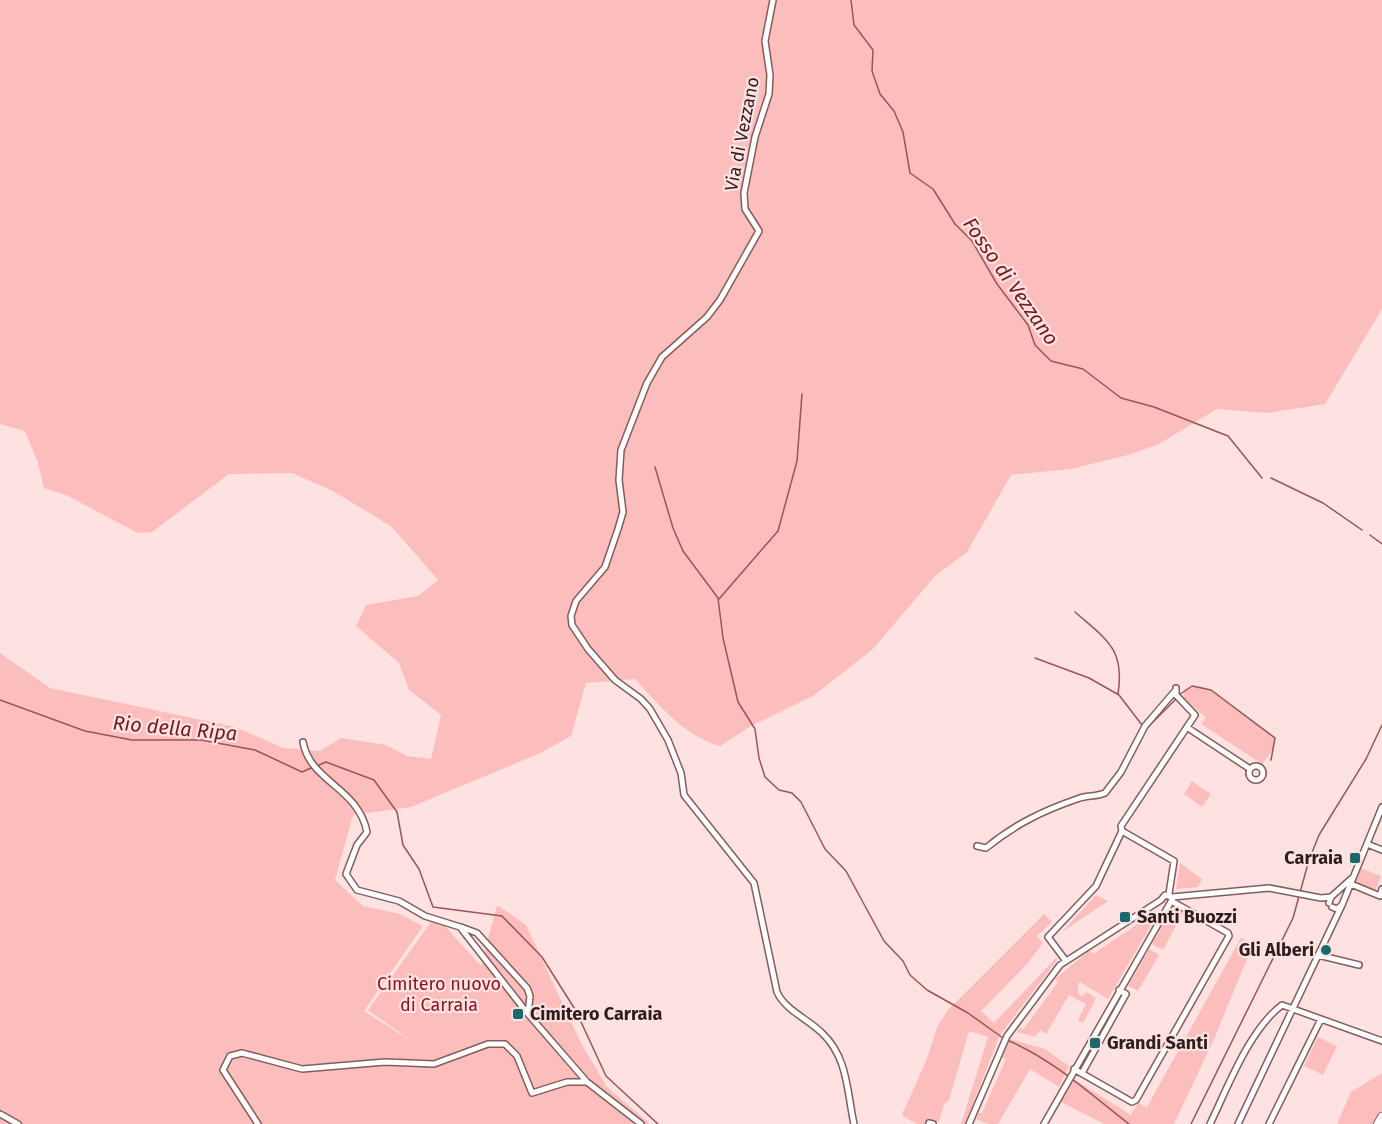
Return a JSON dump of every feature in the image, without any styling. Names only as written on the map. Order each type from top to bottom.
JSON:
[{"type":"main road","points":[[1378,1124],[1382,1117]]},
{"type":"street","name":"Via di Vezzano","points":[[773,0],[765,41],[770,75],[769,94],[755,137],[744,193],[745,209],[759,231],[720,300],[706,317],[662,357],[651,376],[621,450],[619,480],[623,512],[605,567],[576,601],[571,616],[572,625],[588,649],[608,672],[627,690],[642,699],[650,709],[668,740],[681,773],[684,795],[754,883],[777,992],[784,1003],[823,1033],[842,1059],[854,1124]]},
{"type":"street","points":[[977,846],[986,848],[1021,821],[1048,808],[1105,793],[1121,772],[1145,726],[1175,690],[1195,712],[1188,728],[1121,826],[1122,831],[1096,886],[1048,937],[1066,961]]},
{"type":"street","points":[[1188,728],[1250,769]]},
{"type":"street","points":[[303,742],[305,753],[321,774],[343,791],[363,815],[367,832],[357,845],[346,874],[357,890],[399,901],[425,916],[477,933],[527,987],[530,996],[528,1014]]},
{"type":"street","points":[[1238,1124],[1335,922],[1382,807]]},
{"type":"street","points":[[1044,1124],[1171,898],[1174,861],[1122,831]]},
{"type":"street","points":[[1367,844],[1382,850]]},
{"type":"street","points":[[1331,901],[1357,872]]},
{"type":"street","points":[[1351,884],[1380,896],[1382,889]]},
{"type":"street","points":[[1171,898],[1275,889],[1343,904]]},
{"type":"street","points":[[1331,901],[1341,895],[1343,904]]},
{"type":"street","points":[[969,1124],[1007,1036],[1060,965],[1161,900],[1163,896],[1171,898],[1228,933],[1229,938],[1135,1101],[1132,1102],[1082,1073],[1073,1071]]},
{"type":"street","points":[[1161,900],[1167,906]]},
{"type":"street","points":[[1331,901],[1335,922]]},
{"type":"street","points":[[460,927],[528,1014],[587,1082],[641,1124]]},
{"type":"street","points":[[1318,955],[1359,965]]},
{"type":"street","points":[[498,977],[509,968]]},
{"type":"street","points":[[1082,1073],[1126,994],[1119,990]]},
{"type":"street","points":[[1210,1124],[1239,1064],[1270,1014],[1282,1005],[1382,1041]]},
{"type":"street","points":[[1269,1124],[1321,1019]]},
{"type":"street","points":[[258,1124],[223,1070],[230,1056],[242,1053],[302,1069],[385,1062],[434,1064],[488,1044],[505,1044],[517,1056],[532,1093],[567,1082],[587,1082]]},
{"type":"street","points":[[0,1114],[18,1124]]},
{"type":"green space","name":"Cimitero nuovo di Carraia","points":[[0,0],[1382,0],[1382,309],[1325,404],[1267,413],[1217,409],[1159,444],[1128,455],[1071,469],[1011,475],[967,552],[935,576],[873,649],[813,696],[751,726],[720,746],[695,735],[684,727],[663,709],[635,679],[586,683],[571,736],[538,754],[411,807],[353,815],[335,880],[363,906],[400,914],[423,926],[364,1011],[413,1042],[368,1010],[431,922],[444,925],[481,966],[497,905],[526,925],[581,1043],[607,1087],[650,1124],[0,1124],[0,653],[50,688],[235,727],[284,748],[320,751],[341,738],[386,745],[407,756],[431,759],[441,715],[409,690],[399,663],[356,626],[366,605],[418,596],[438,580],[392,527],[333,491],[292,473],[229,474],[152,532],[138,533],[66,495],[44,488],[38,463],[25,431],[0,424]]},
{"type":"green space","points":[[1199,686],[1212,690],[1275,738],[1272,751],[1262,764],[1201,724],[1206,717],[1182,698],[1186,689]]},
{"type":"green space","points":[[1192,781],[1211,794],[1202,807],[1184,794]]},
{"type":"green space","points":[[1180,863],[1202,879],[1198,887],[1176,889]]},
{"type":"green space","points":[[1361,868],[1381,876],[1375,891],[1355,883]]},
{"type":"green space","points":[[1096,895],[1108,901],[1062,932]]},
{"type":"green space","points":[[1178,909],[1183,913],[1163,950],[1152,944],[1170,913]]},
{"type":"green space","points":[[1044,914],[1052,922],[1037,936],[1043,943],[1027,964],[981,1011],[994,1023],[1056,958],[1058,959],[1000,1035],[965,1124],[961,1124],[988,1037],[969,1031],[949,1100],[944,1104],[939,1122],[927,1119],[925,1124],[917,1124],[902,1115],[926,1061],[938,1025],[948,1010]]},
{"type":"green space","points":[[1151,915],[1154,920],[1108,999],[1080,982],[1078,984],[1078,994],[1082,996],[1087,992],[1096,998],[1083,1023],[1078,1020],[1086,1004],[1069,995],[1046,1034],[1040,1030],[1035,1037],[1017,1032],[1020,1028],[1023,1030],[1058,982],[1055,979],[1090,950],[1093,954]]},
{"type":"green space","points":[[1241,938],[1253,944],[1215,1037],[1174,1124],[1104,1124],[1061,1102],[1073,1079],[1131,1115],[1138,1103],[1147,1107]]},
{"type":"green space","points":[[1149,949],[1159,955],[1138,991],[1128,986]]},
{"type":"green space","points":[[1318,1037],[1337,1046],[1323,1075],[1304,1066]]},
{"type":"green space","points":[[1010,1039],[1045,1049],[1069,1066],[1059,1087],[1030,1069],[998,1124],[988,1124],[976,1119],[979,1113],[982,1113],[1006,1059],[1001,1057]]},
{"type":"green space","points":[[1382,1073],[1382,1124],[1337,1124],[1351,1092]]},
{"type":"waterway","name":"Fosso di Vezzano","points":[[851,0],[854,25],[873,50],[872,71],[880,94],[894,111],[903,132],[910,173],[933,189],[955,224],[972,241],[997,284],[1028,325],[1035,345],[1051,361],[1083,369],[1121,398],[1154,407],[1228,436],[1262,478]]},
{"type":"waterway","points":[[719,599],[778,531],[797,461],[802,394]]},
{"type":"waterway","points":[[655,467],[673,528],[683,551],[718,598],[723,638],[738,702],[755,729],[759,758],[765,777],[779,790],[792,793],[801,802],[825,849],[846,871],[884,941],[903,961],[910,975],[927,990],[968,1013],[1003,1038]]},
{"type":"waterway","name":"Fosso di Vezzano","points":[[1271,478],[1323,503],[1362,530]]},
{"type":"waterway","name":"Fosso di Vezzano","points":[[1370,535],[1382,544]]},
{"type":"waterway","points":[[1075,612],[1105,638],[1116,656],[1119,666],[1118,694]]},
{"type":"waterway","points":[[1035,658],[1089,678],[1119,695],[1142,725]]},
{"type":"waterway","points":[[1179,695],[1192,686],[1211,690],[1275,738],[1271,760]]},
{"type":"waterway","points":[[1146,729],[1176,699]]},
{"type":"waterway","name":"Rio della Ripa","points":[[0,700],[85,731],[132,740],[201,740],[255,750],[302,772],[311,768]]},
{"type":"waterway","points":[[1191,1124],[1293,918],[1309,860],[1319,835],[1366,759],[1382,725]]},
{"type":"waterway","name":"Rio della Ripa","points":[[319,765],[326,762],[374,780],[397,812],[403,845],[419,869],[433,907],[502,916],[542,957],[576,1011],[606,1076],[658,1124]]},
{"type":"waterway","points":[[1007,1040],[1056,1067],[1129,1124]]},
{"type":"place","name":"Carraia","points":[[1355,858]]},
{"type":"place","name":"Santi Buozzi","points":[[1125,917]]},
{"type":"place","name":"Gli Alberi","points":[[1326,950]]},
{"type":"place","name":"Cimitero Carraia","points":[[518,1014]]},
{"type":"place","name":"Grandi Santi","points":[[1095,1043]]}]
